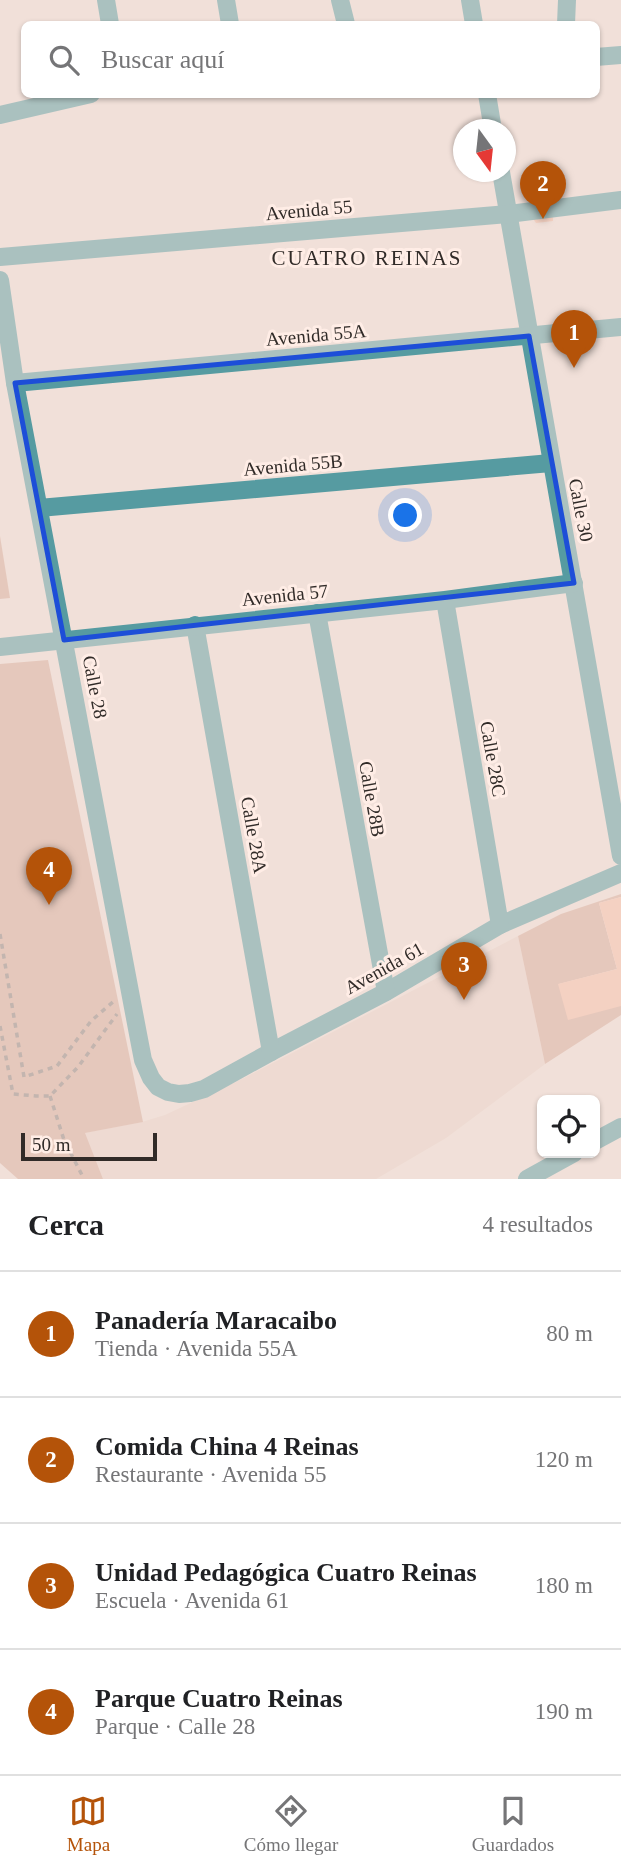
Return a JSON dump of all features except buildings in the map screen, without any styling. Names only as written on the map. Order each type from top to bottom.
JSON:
[{"type":"street","points":[[106,0],[110,21]]},
{"type":"street","points":[[226,0],[230,21]]},
{"type":"street","points":[[340,0],[345,21]]},
{"type":"street","points":[[470,0],[474,21]]},
{"type":"street","points":[[566,21],[567,0]]},
{"type":"street","points":[[600,57],[621,55]]},
{"type":"street","points":[[0,115],[74,98]]},
{"type":"street","points":[[488,98],[491,119]]},
{"type":"street","name":"Calle 30","points":[[503,182],[621,856]]},
{"type":"street","name":"Avenida 55","points":[[0,257],[508,214],[621,200]]},
{"type":"street","name":"Calle 28","points":[[0,280],[15,383],[138,1034],[150,1078],[158,1087],[168,1092]]},
{"type":"street","name":"Avenida 55A","points":[[15,383],[621,327]]},
{"type":"street","name":"Avenida 55B","points":[[39,508],[551,463]]},
{"type":"street","name":"Avenida 57","points":[[0,647],[445,600],[574,583]]},
{"type":"street","name":"Calle 28C","points":[[445,600],[500,925]]},
{"type":"street","name":"Calle 28B","points":[[317,613],[386,992]]},
{"type":"street","name":"Calle 28A","points":[[195,625],[271,1052]]},
{"type":"street","name":"Avenida 61","points":[[168,1092],[190,1093],[204,1089],[386,992],[500,925],[621,873]]},
{"type":"street","points":[[600,1138],[621,1127]]},
{"type":"street","points":[[527,1179],[565,1158]]},
{"type":"path","points":[[0,934],[24,1077],[57,1066],[91,1021],[117,998],[120,1011],[78,1067],[50,1096],[13,1094],[0,1026]]},
{"type":"path","points":[[50,1096],[64,1140],[84,1179]]},
{"type":"highlighted area","points":[[529,336],[574,583],[64,640],[15,383]]},
{"type":"shaded area","points":[[0,536],[10,598],[0,599]]},
{"type":"shaded area","points":[[48,660],[143,1122],[85,1133],[103,1179],[18,1179],[0,1163],[0,664]]},
{"type":"shaded area","points":[[621,894],[621,897],[599,903],[617,969],[559,984],[621,1006],[621,1015],[545,1064],[518,936],[561,914]]},
{"type":"shaded area","points":[[518,936],[545,1064],[446,1138],[376,1179],[103,1179],[84,1133],[165,1115],[244,1078]]},
{"type":"place","name":"Comida China 4 Reinas","points":[[543,219]]},
{"type":"place","name":"Panadería Maracaibo","points":[[574,368]]},
{"type":"place","name":"Parque Cuatro Reinas","points":[[49,905]]},
{"type":"place","name":"Unidad Pedagógica Cuatro Reinas","points":[[464,1000]]},
{"type":"district","name":"CUATRO REINAS","points":[[367,258]]}]
